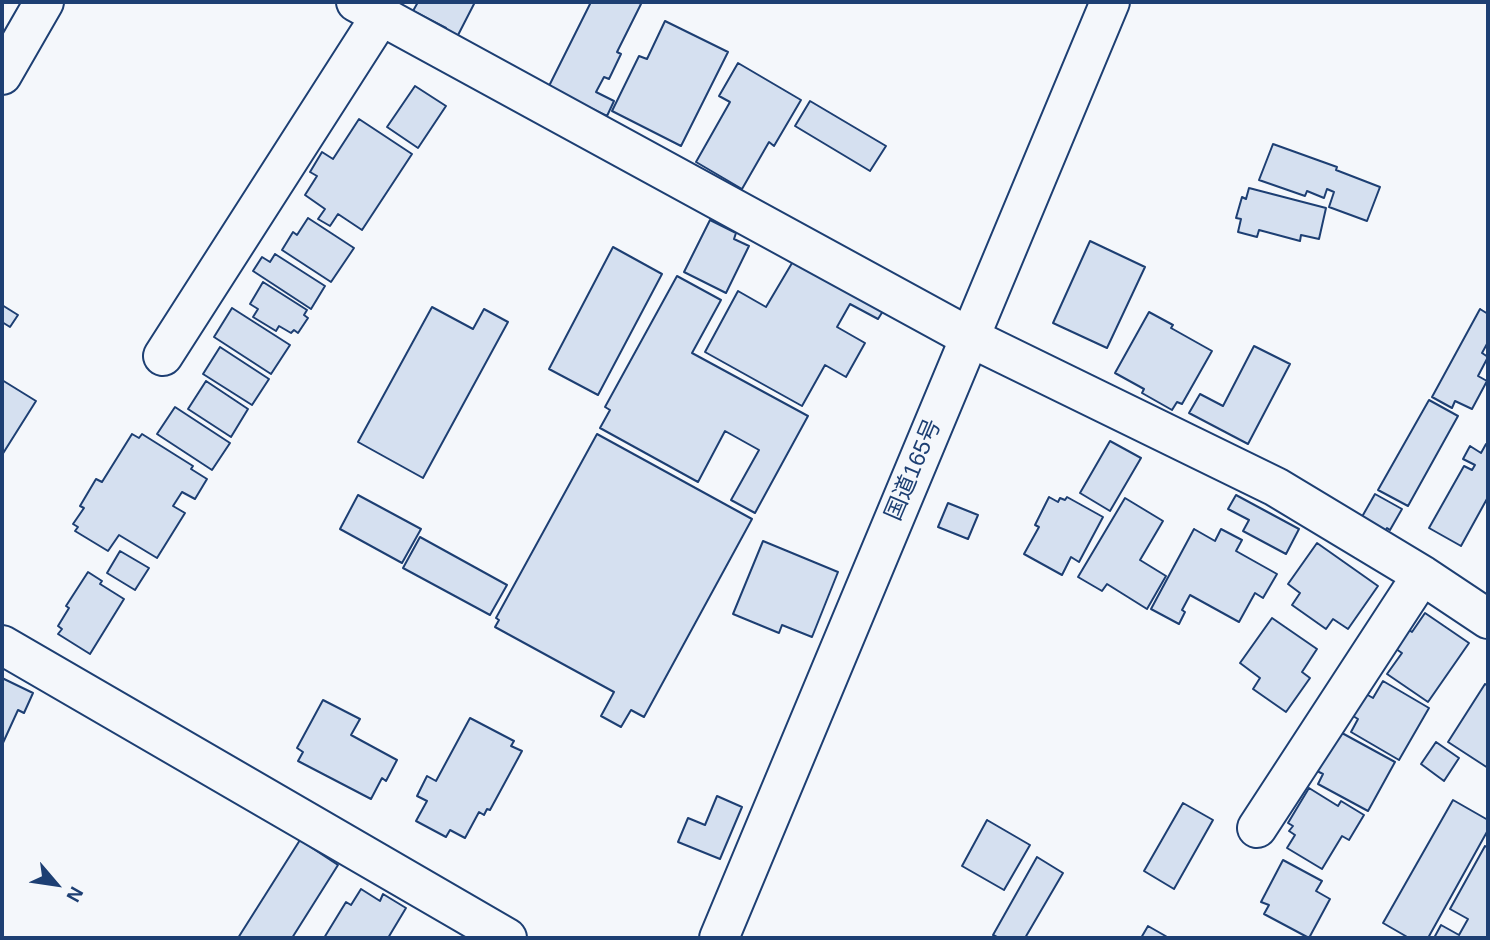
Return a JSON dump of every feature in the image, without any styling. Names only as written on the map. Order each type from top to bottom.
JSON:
[{"type":"main road","points":[[2,75],[44,2]]},
{"type":"main road","name":"国道165号","points":[[719,938],[1110,2]]},
{"type":"main road","points":[[163,356],[369,8],[969,337],[1276,487],[1422,575],[1488,620]]},
{"type":"main road","points":[[1257,828],[1422,575]]},
{"type":"main road","points":[[2,645],[507,938]]},
{"type":"building","points":[[418,2],[475,2],[456,39],[443,33],[446,28],[413,11]]},
{"type":"building","points":[[591,2],[641,4],[617,52],[621,54],[609,79],[604,77],[596,92],[614,101],[607,116],[548,88]]},
{"type":"building","points":[[665,21],[728,52],[681,146],[612,111],[639,56],[647,59]]},
{"type":"building","points":[[738,63],[801,100],[774,146],[769,142],[742,189],[696,162],[730,102],[719,96]]},
{"type":"building","points":[[415,86],[446,106],[418,148],[387,127]]},
{"type":"building","points":[[810,101],[886,146],[870,171],[795,126]]},
{"type":"building","points":[[359,119],[412,154],[362,230],[338,214],[330,226],[318,219],[325,209],[305,195],[317,176],[310,172],[322,152],[333,159]]},
{"type":"building","points":[[1273,144],[1337,167],[1336,170],[1380,187],[1367,221],[1329,207],[1334,192],[1327,189],[1324,198],[1307,191],[1305,196],[1259,180]]},
{"type":"building","points":[[1249,188],[1326,208],[1319,239],[1301,235],[1300,241],[1259,230],[1257,237],[1238,232],[1241,219],[1236,218],[1242,197],[1246,199]]},
{"type":"building","points":[[308,218],[354,248],[331,282],[282,250],[293,232],[297,235]]},
{"type":"building","points":[[710,220],[736,233],[734,239],[749,246],[726,293],[684,272]]},
{"type":"building","points":[[1090,241],[1145,267],[1107,348],[1053,323]]},
{"type":"building","points":[[613,247],[662,274],[598,395],[549,369]]},
{"type":"building","points":[[275,254],[325,286],[311,309],[253,271],[262,257],[270,262]]},
{"type":"building","points":[[795,258],[883,311],[878,319],[850,304],[837,327],[865,343],[846,377],[825,365],[802,406],[705,352],[738,291],[766,307]]},
{"type":"building","points":[[677,276],[721,300],[692,353],[808,416],[755,513],[731,500],[759,450],[725,431],[698,482],[600,428],[610,410],[605,407]]},
{"type":"building","points":[[263,282],[307,310],[304,315],[308,318],[298,333],[294,330],[291,333],[279,326],[276,331],[253,317],[258,309],[250,304]]},
{"type":"building","points":[[2,305],[18,315],[10,327],[2,322]]},
{"type":"building","points":[[432,307],[473,329],[484,309],[508,322],[423,478],[358,442]]},
{"type":"building","points":[[232,308],[290,345],[271,374],[214,337]]},
{"type":"building","points":[[1480,309],[1488,314],[1488,342],[1482,353],[1488,357],[1478,376],[1487,381],[1472,409],[1455,401],[1452,408],[1432,397]]},
{"type":"building","points":[[1149,312],[1212,351],[1182,404],[1177,402],[1172,410],[1142,393],[1144,389],[1115,373]]},
{"type":"building","points":[[1254,346],[1290,364],[1248,444],[1189,413],[1200,394],[1223,406]]},
{"type":"building","points":[[220,347],[269,379],[252,405],[203,374]]},
{"type":"building","points":[[2,380],[36,401],[2,455]]},
{"type":"building","points":[[206,381],[248,409],[231,437],[188,409]]},
{"type":"building","points":[[1429,400],[1458,416],[1408,506],[1378,490]]},
{"type":"building","points":[[175,407],[230,443],[212,470],[157,434]]},
{"type":"building","points":[[132,434],[139,438],[142,434],[193,466],[191,469],[207,479],[195,499],[182,492],[173,506],[185,513],[157,558],[119,535],[108,551],[75,531],[78,527],[73,524],[84,508],[80,506],[96,479],[102,482]]},
{"type":"building","points":[[597,434],[752,519],[644,717],[631,710],[621,727],[601,716],[614,692],[495,627],[499,620],[496,618]]},
{"type":"building","points":[[1110,441],[1141,458],[1110,511],[1080,493]]},
{"type":"building","points":[[1486,444],[1488,497],[1461,546],[1429,528],[1464,466],[1472,470],[1475,465],[1463,459],[1470,446],[1481,453]]},
{"type":"building","points":[[1375,494],[1402,509],[1390,530],[1387,528],[1383,535],[1359,522]]},
{"type":"building","points":[[358,495],[421,529],[402,563],[340,529]]},
{"type":"building","points":[[1236,495],[1299,529],[1286,554],[1243,531],[1249,520],[1228,509]]},
{"type":"building","points":[[1049,497],[1058,502],[1060,498],[1065,500],[1067,497],[1103,517],[1079,562],[1071,557],[1062,575],[1024,554],[1039,527],[1035,525]]},
{"type":"building","points":[[1125,498],[1163,521],[1140,560],[1166,576],[1147,609],[1107,584],[1102,591],[1078,577]]},
{"type":"building","points":[[948,503],[978,515],[968,539],[938,527]]},
{"type":"building","points":[[1194,529],[1215,541],[1221,529],[1242,540],[1236,551],[1277,574],[1263,598],[1255,593],[1239,622],[1190,595],[1182,610],[1185,612],[1179,624],[1151,609]]},
{"type":"building","points":[[420,537],[507,585],[490,615],[403,568]]},
{"type":"building","points":[[763,541],[838,572],[812,637],[782,625],[779,633],[733,614]]},
{"type":"building","points":[[1317,543],[1378,586],[1348,629],[1333,619],[1326,629],[1292,605],[1300,593],[1288,584]]},
{"type":"building","points":[[120,551],[149,568],[135,590],[107,573]]},
{"type":"building","points":[[88,572],[102,581],[100,584],[124,599],[90,654],[58,634],[62,629],[58,626],[69,608],[66,606]]},
{"type":"building","points":[[1425,613],[1469,643],[1428,702],[1387,674],[1402,653],[1393,647],[1406,628],[1412,632]]},
{"type":"building","points":[[1272,618],[1317,649],[1302,672],[1310,678],[1286,712],[1253,689],[1260,678],[1240,663]]},
{"type":"building","points":[[2,678],[33,693],[24,713],[18,710],[2,745]]},
{"type":"building","points":[[1383,681],[1429,708],[1399,760],[1351,732],[1358,719],[1353,716],[1366,694],[1373,698]]},
{"type":"building","points":[[1485,684],[1488,686],[1488,768],[1448,742]]},
{"type":"building","points":[[323,700],[360,719],[351,735],[397,760],[386,781],[382,778],[371,799],[298,761],[303,752],[297,748]]},
{"type":"building","points":[[470,718],[514,741],[511,746],[522,751],[490,810],[487,809],[484,815],[479,812],[465,838],[450,830],[446,837],[416,821],[427,801],[417,796],[427,776],[436,781]]},
{"type":"building","points":[[1331,727],[1395,762],[1368,811],[1318,784],[1323,774],[1309,767]]},
{"type":"building","points":[[1436,742],[1459,758],[1444,781],[1421,764]]},
{"type":"building","points":[[1309,788],[1338,806],[1341,801],[1364,815],[1349,840],[1342,836],[1322,869],[1287,848],[1295,835],[1289,831],[1293,826],[1288,823]]},
{"type":"building","points":[[717,796],[742,807],[720,859],[678,842],[688,818],[705,825]]},
{"type":"building","points":[[1453,800],[1488,820],[1488,830],[1428,938],[1409,938],[1383,923]]},
{"type":"building","points":[[1183,803],[1213,820],[1174,889],[1144,871]]},
{"type":"building","points":[[987,820],[1030,845],[1004,890],[962,866]]},
{"type":"building","points":[[300,840],[338,865],[292,938],[238,938]]},
{"type":"building","points":[[1485,846],[1488,848],[1488,938],[1434,938],[1441,925],[1459,935],[1468,919],[1450,909]]},
{"type":"building","points":[[1037,857],[1063,873],[1025,938],[999,938],[993,935]]},
{"type":"building","points":[[1283,860],[1322,881],[1316,891],[1330,899],[1309,938],[1264,914],[1269,905],[1261,902]]},
{"type":"building","points":[[361,889],[380,901],[383,894],[406,908],[388,938],[324,938],[346,902],[351,905]]},
{"type":"building","points":[[1148,926],[1169,938],[1141,938]]}]
